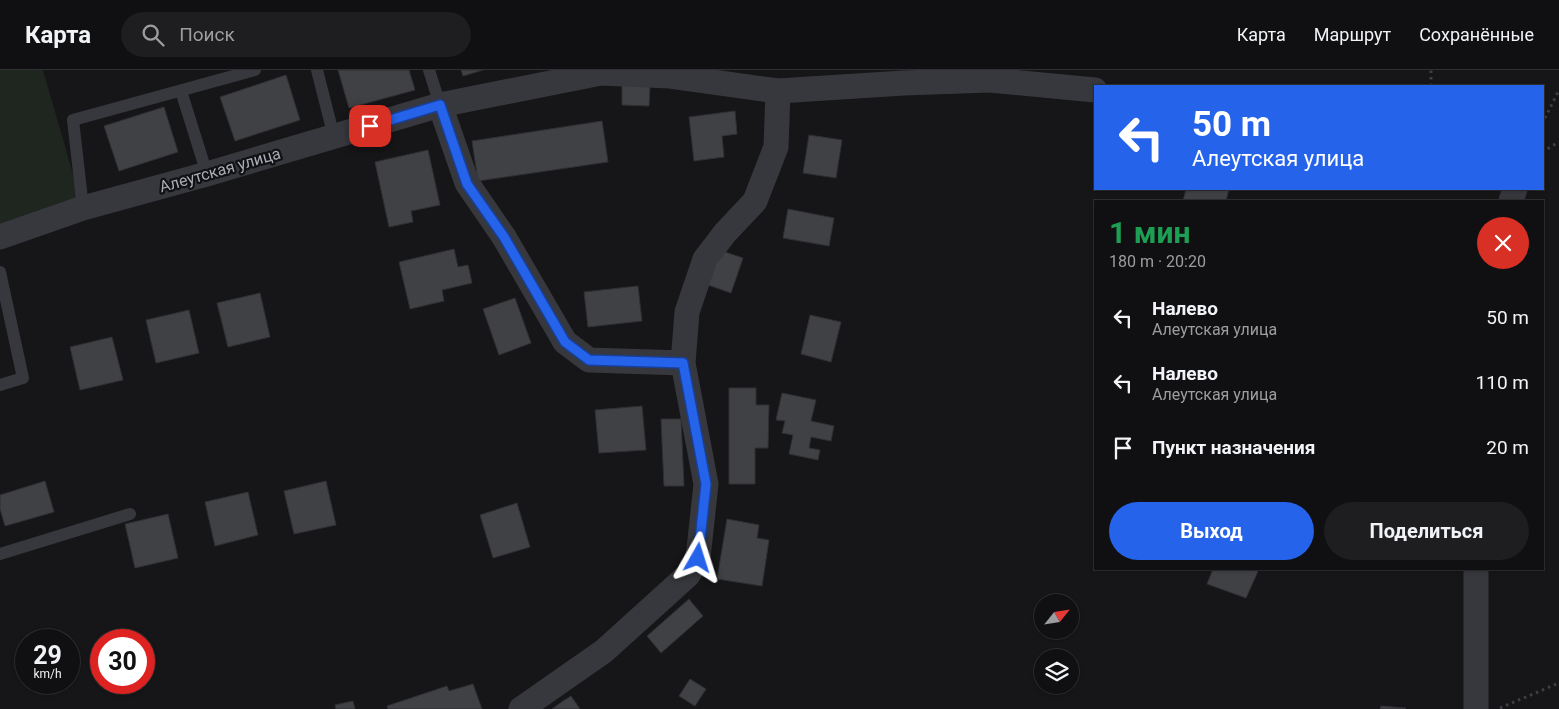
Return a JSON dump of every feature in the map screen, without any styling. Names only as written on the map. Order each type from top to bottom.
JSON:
[{"type":"street","name":"Алеутская улица","points":[[0,237],[83,208],[207,174],[440,105],[601,73],[670,76],[778,90],[990,80],[1094,90]]},
{"type":"street","points":[[521,709],[604,651],[688,575],[698,558],[706,484],[683,363],[687,312],[705,259],[725,233],[755,201],[776,147],[778,90]]},
{"type":"street","points":[[440,105],[467,184],[504,237],[565,342],[589,360],[683,363]]},
{"type":"street","points":[[1476,570],[1476,709]]},
{"type":"lane","points":[[83,208],[73,120],[255,70]]},
{"type":"lane","points":[[317,70],[334,137]]},
{"type":"lane","points":[[428,70],[440,105]]},
{"type":"lane","points":[[180,91],[207,174]]},
{"type":"lane","points":[[0,272],[23,378],[0,385]]},
{"type":"lane","points":[[0,554],[130,514]]},
{"type":"path","points":[[1431,70],[1431,85]]},
{"type":"path","points":[[1544,120],[1559,90]]},
{"type":"path","points":[[1544,151],[1559,142]]},
{"type":"path","points":[[1498,709],[1559,683]]},
{"type":"shaded area","points":[[0,70],[43,70],[81,202],[0,230]]},
{"type":"building","points":[[338,70],[409,70],[415,90],[349,108]]},
{"type":"building","points":[[461,70],[483,70],[463,76]]},
{"type":"building","points":[[286,75],[300,120],[235,141],[220,97]]},
{"type":"building","points":[[622,84],[650,85],[649,106],[622,105]]},
{"type":"building","points":[[164,107],[178,152],[119,171],[104,126]]},
{"type":"building","points":[[735,111],[737,134],[722,136],[724,157],[694,161],[689,117]]},
{"type":"building","points":[[602,121],[608,162],[478,181],[472,141]]},
{"type":"building","points":[[809,135],[842,140],[836,178],[803,173]]},
{"type":"building","points":[[428,150],[440,205],[411,211],[413,222],[389,227],[375,162]]},
{"type":"building","points":[[1186,190],[1229,190],[1226,200],[1183,200]]},
{"type":"building","points":[[788,209],[834,218],[829,246],[783,238]]},
{"type":"building","points":[[454,249],[458,267],[468,265],[472,283],[442,290],[444,301],[410,309],[399,262]]},
{"type":"building","points":[[719,250],[743,258],[731,293],[708,285]]},
{"type":"building","points":[[638,286],[642,321],[588,327],[584,292]]},
{"type":"building","points":[[260,293],[270,337],[228,347],[217,303]]},
{"type":"building","points":[[515,298],[531,343],[499,355],[483,309]]},
{"type":"building","points":[[189,310],[199,353],[156,363],[146,320]]},
{"type":"building","points":[[810,315],[841,322],[831,362],[801,354]]},
{"type":"building","points":[[112,337],[123,380],[80,390],[70,347]]},
{"type":"building","points":[[729,388],[756,388],[756,405],[769,405],[768,448],[755,448],[755,484],[729,484]]},
{"type":"building","points":[[782,393],[816,400],[811,421],[834,426],[831,441],[811,437],[809,448],[820,450],[818,460],[789,454],[793,435],[782,433],[785,421],[776,420]]},
{"type":"building","points":[[642,406],[646,450],[599,453],[595,410]]},
{"type":"building","points":[[661,419],[681,419],[684,486],[664,486]]},
{"type":"building","points":[[45,481],[54,512],[5,526],[0,509],[0,495]]},
{"type":"building","points":[[326,481],[336,525],[294,534],[284,491]]},
{"type":"building","points":[[248,492],[258,535],[215,546],[205,502]]},
{"type":"building","points":[[517,503],[530,547],[493,558],[480,515]]},
{"type":"building","points":[[168,514],[178,558],[135,568],[125,524]]},
{"type":"building","points":[[727,519],[759,525],[757,538],[769,540],[762,586],[717,579]]},
{"type":"building","points":[[1213,570],[1259,570],[1246,598],[1207,584]]},
{"type":"building","points":[[689,599],[703,616],[661,653],[647,636]]},
{"type":"building","points":[[690,679],[706,689],[695,706],[679,696]]},
{"type":"building","points":[[473,684],[482,709],[388,709],[387,706],[447,686],[449,691]]},
{"type":"building","points":[[571,696],[580,709],[552,709],[563,701]]},
{"type":"building","points":[[353,701],[355,709],[336,709],[335,705]]},
{"type":"building","points":[[1381,706],[1406,708],[1380,709]]},
{"type":"route","points":[[370,126],[440,105],[467,184],[504,237],[565,342],[589,360],[683,363],[706,484],[698,558]]}]
